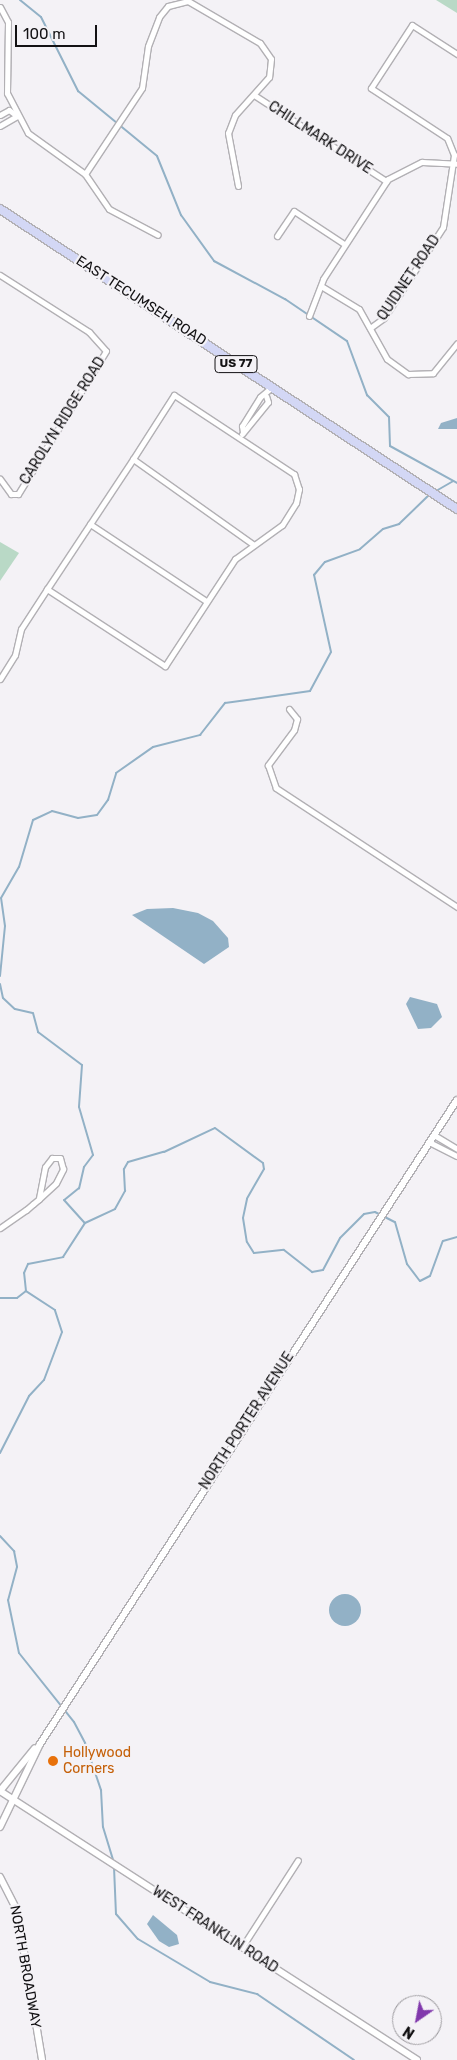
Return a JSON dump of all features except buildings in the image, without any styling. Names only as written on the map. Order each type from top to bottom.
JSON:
[{"type":"main road","name":"EAST TECUMSEH ROAD","points":[[0,209],[456,508]]},
{"type":"street","points":[[85,174],[142,88],[148,46],[168,6],[188,0],[201,6],[267,50],[272,68],[254,95],[235,115],[228,133],[238,186]]},
{"type":"street","points":[[0,7],[8,22],[7,93],[17,116],[28,133],[85,174],[109,209],[158,235]]},
{"type":"street","name":"QUIDNET ROAD","points":[[370,328],[384,318],[443,228],[455,164],[447,138],[371,88],[412,24],[457,54]]},
{"type":"street","name":"CHILLMARK DRIVE","points":[[254,95],[386,181]]},
{"type":"street","points":[[0,115],[9,110],[17,116]]},
{"type":"street","points":[[0,126],[17,116]]},
{"type":"street","points":[[309,316],[321,286],[344,244],[386,181],[416,164],[455,164]]},
{"type":"street","points":[[277,236],[294,211],[344,244]]},
{"type":"street","name":"CAROLYN RIDGE ROAD","points":[[0,275],[89,332],[106,351],[18,494],[11,494],[0,480]]},
{"type":"street","points":[[321,286],[356,306],[396,367],[419,377],[433,373],[457,343]]},
{"type":"street","points":[[242,434],[242,426],[260,397],[266,396],[272,387]]},
{"type":"street","points":[[0,679],[15,655],[21,629],[47,588],[133,459],[174,395],[242,434],[294,474],[299,489],[296,503],[282,524],[235,559],[165,666],[47,588]]},
{"type":"street","points":[[242,434],[268,402],[266,396]]},
{"type":"street","points":[[133,459],[254,545]]},
{"type":"street","points":[[90,524],[206,601]]},
{"type":"street","points":[[289,709],[297,719],[294,730],[268,765],[276,788],[457,907]]},
{"type":"street","name":"NORTH PORTER AVENUE","points":[[0,1791],[40,1744],[457,1100]]},
{"type":"street","points":[[434,1135],[457,1149]]},
{"type":"street","points":[[429,1142],[457,1156]]},
{"type":"street","points":[[0,1228],[39,1199],[60,1177],[64,1163],[60,1158],[52,1158],[45,1167],[39,1199]]},
{"type":"street","name":"NORTH PORTER AVENUE","points":[[0,1827],[40,1744]]},
{"type":"street","name":"WEST FRANKLIN ROAD","points":[[0,1791],[417,2060]]},
{"type":"street","points":[[242,1947],[298,1860]]},
{"type":"street","name":"NORTH BROADWAY","points":[[0,1877],[17,1910],[42,2060]]},
{"type":"green space","points":[[436,0],[457,0],[457,13]]},
{"type":"green space","points":[[0,542],[19,553],[0,581]]},
{"type":"water","points":[[457,418],[457,429],[438,429],[441,423]]},
{"type":"water","points":[[173,908],[198,913],[213,921],[228,938],[229,947],[204,964],[132,915],[147,909]]},
{"type":"water","points":[[410,997],[437,1004],[442,1017],[431,1028],[418,1029],[406,1004]]},
{"type":"water","points":[[345,1594],[351,1595],[356,1599],[360,1604],[360,1616],[356,1621],[351,1625],[345,1626],[339,1625],[334,1621],[330,1616],[329,1610],[330,1604],[334,1599],[339,1595]]},
{"type":"water","points":[[153,1915],[177,1935],[179,1944],[169,1947],[159,1941],[147,1924]]},
{"type":"waterway","points":[[20,0],[41,17],[78,91],[157,156],[181,215],[214,261],[285,299],[347,341],[367,395],[389,417],[390,446],[457,483]]},
{"type":"waterway","points":[[436,491],[453,481]]},
{"type":"waterway","points":[[0,976],[5,926],[1,898],[19,867],[33,820],[52,811],[78,818],[97,815],[108,800],[116,773],[153,747],[200,735],[225,703],[310,691],[331,652],[314,575],[325,562],[360,549],[383,529],[399,524],[429,495]]},
{"type":"waterway","points":[[0,984],[3,998],[15,1009],[33,1013],[38,1032],[82,1065],[79,1107],[93,1155],[84,1167],[79,1188],[64,1200],[85,1223]]},
{"type":"waterway","points":[[26,1291],[24,1273],[28,1264],[63,1257],[85,1223],[115,1209],[125,1191],[124,1169],[128,1162],[164,1152],[215,1128],[263,1163],[264,1169],[247,1199],[243,1218],[247,1242],[254,1253],[284,1250],[312,1272],[323,1270],[340,1238],[364,1214],[375,1212],[395,1222],[407,1264],[420,1281],[430,1276],[443,1241],[457,1237]]},
{"type":"waterway","points":[[0,1298],[17,1298],[26,1291]]},
{"type":"waterway","points":[[0,1453],[29,1396],[44,1380],[62,1332],[55,1310],[26,1291]]},
{"type":"waterway","points":[[0,1536],[14,1551],[17,1567],[8,1600],[19,1653],[74,1722],[85,1743],[101,1790],[103,1827],[114,1862]]},
{"type":"waterway","points":[[114,1867],[116,1914],[138,1939],[210,1982],[257,1994],[354,2060]]},
{"type":"place","name":"Hollywood Corners","points":[[53,1761]]}]
